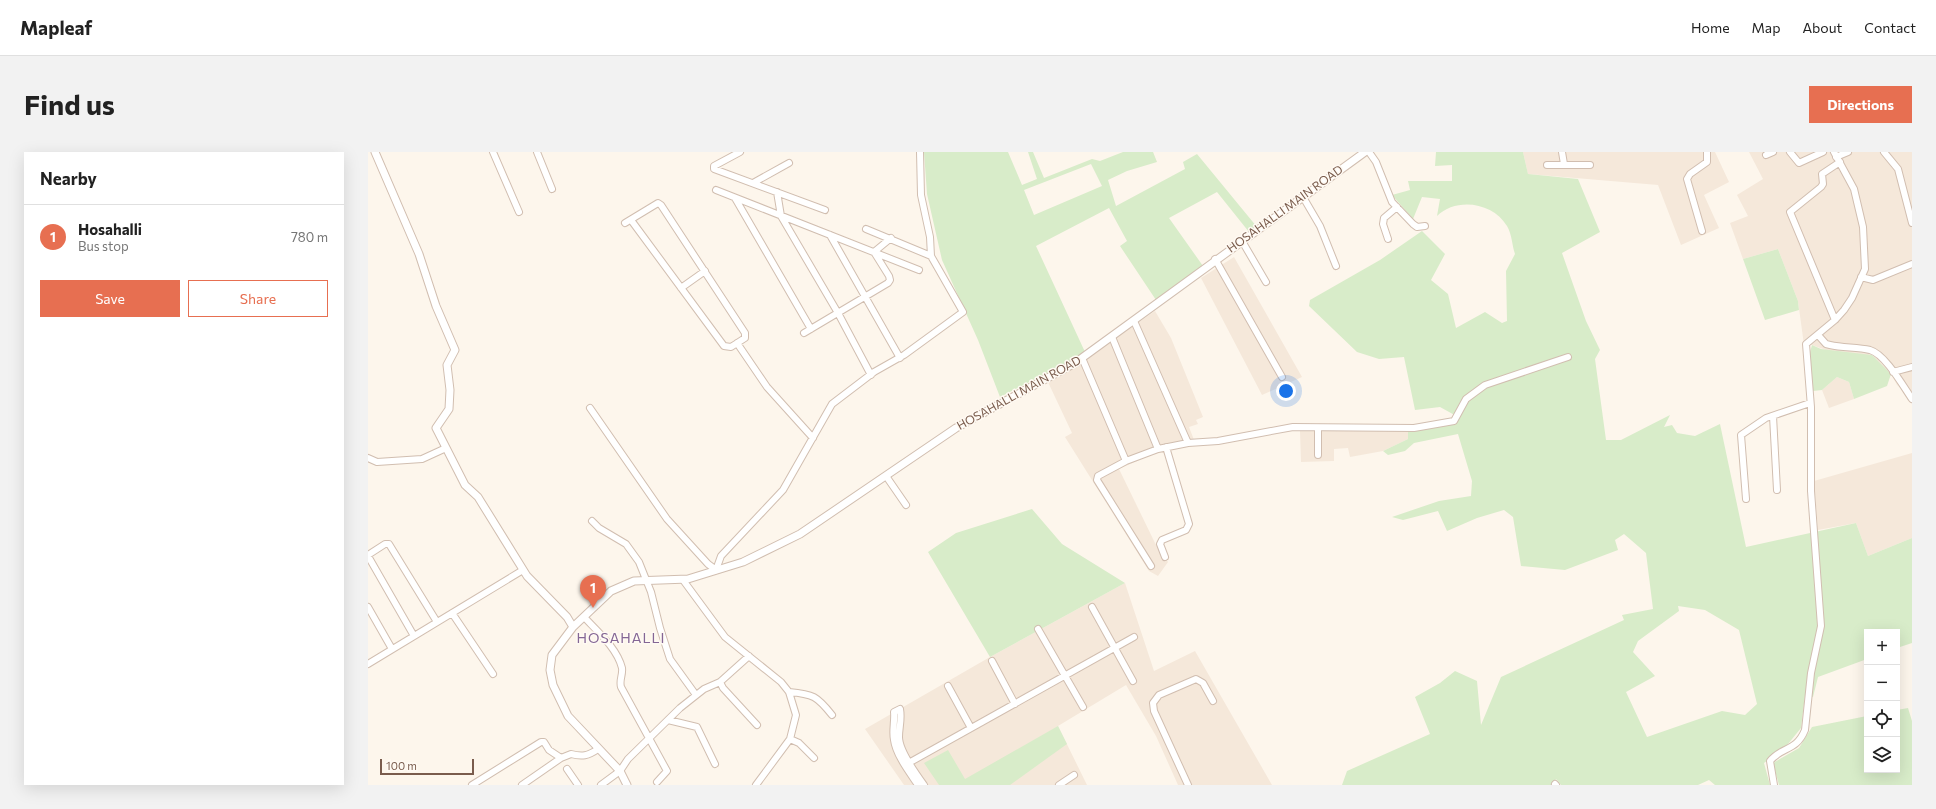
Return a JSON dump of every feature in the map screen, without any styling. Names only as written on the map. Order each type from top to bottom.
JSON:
[{"type":"street","points":[[375,152],[419,254],[436,306],[455,350],[447,365],[450,390],[449,409],[436,428],[465,484],[478,497],[523,570],[568,617],[573,627]]},
{"type":"street","points":[[493,152],[519,212]]},
{"type":"street","points":[[536,152],[552,189]]},
{"type":"street","points":[[740,152],[719,162],[714,166],[714,169],[825,210]]},
{"type":"street","points":[[590,408],[667,519],[708,564],[716,570],[721,556],[726,550],[783,490],[832,404],[871,375],[900,358],[963,312],[931,256],[930,237],[921,195],[920,152]]},
{"type":"street","name":"HOSAHALLI MAIN ROAD","points":[[627,785],[620,771],[568,716],[552,685],[550,670],[552,655],[573,627],[611,591],[634,581],[683,580],[743,562],[800,534],[956,428],[1082,358],[1215,259],[1365,152]]},
{"type":"street","points":[[1369,152],[1376,162],[1386,192],[1397,207],[1417,227],[1425,226]]},
{"type":"street","points":[[1562,152],[1564,164]]},
{"type":"street","points":[[1702,230],[1687,179],[1690,174],[1707,162],[1707,152]]},
{"type":"street","points":[[1766,155],[1773,152]]},
{"type":"street","points":[[1790,152],[1799,164],[1822,152]]},
{"type":"street","points":[[1835,320],[1790,212],[1821,187],[1823,184],[1822,174],[1824,171],[1837,157],[1848,152]]},
{"type":"street","points":[[1884,152],[1898,170],[1912,223]]},
{"type":"street","points":[[1774,785],[1770,762],[1778,754],[1794,747],[1803,737],[1806,730],[1811,673],[1820,626],[1810,491],[1810,403],[1806,344],[1835,320],[1852,298],[1865,269],[1863,227],[1854,189],[1837,157]]},
{"type":"street","points":[[753,183],[789,163]]},
{"type":"street","points":[[1547,165],[1590,165]]},
{"type":"street","points":[[716,190],[919,270]]},
{"type":"street","points":[[776,192],[781,216],[838,313],[871,375]]},
{"type":"street","points":[[1303,197],[1320,226],[1336,266]]},
{"type":"street","points":[[735,198],[811,329]]},
{"type":"street","points":[[658,203],[664,208],[705,271],[745,333],[745,338],[731,347],[727,348],[724,346],[681,288],[628,222],[658,203]]},
{"type":"street","points":[[1388,239],[1383,224],[1384,218],[1397,207]]},
{"type":"street","points":[[866,229],[891,238],[931,256]]},
{"type":"street","points":[[830,235],[900,358]]},
{"type":"street","points":[[874,252],[891,238]]},
{"type":"street","points":[[1242,240],[1266,282]]},
{"type":"street","points":[[804,333],[885,285],[890,280],[874,252]]},
{"type":"street","points":[[1215,259],[1282,377]]},
{"type":"street","points":[[1861,277],[1873,280],[1912,264]]},
{"type":"street","points":[[681,288],[705,271]]},
{"type":"street","points":[[1134,320],[1188,443]]},
{"type":"street","points":[[1818,335],[1826,344],[1830,346],[1870,350],[1877,353],[1893,372],[1912,399]]},
{"type":"street","points":[[1112,337],[1158,449]]},
{"type":"street","points":[[737,343],[767,387],[813,438]]},
{"type":"street","points":[[1151,566],[1097,480],[1098,476],[1126,461],[1158,449],[1188,443],[1218,441],[1293,427],[1414,428],[1446,423],[1454,421],[1466,399],[1485,385],[1568,357]]},
{"type":"street","points":[[1082,358],[1126,461]]},
{"type":"street","points":[[1893,372],[1912,367]]},
{"type":"street","points":[[1746,499],[1741,435],[1766,418],[1810,403]]},
{"type":"street","points":[[1773,416],[1777,490]]},
{"type":"street","points":[[1318,428],[1318,455]]},
{"type":"street","points":[[368,458],[377,462],[422,459],[446,448]]},
{"type":"street","points":[[1165,557],[1160,544],[1162,540],[1186,530],[1189,524],[1166,448]]},
{"type":"street","points":[[886,476],[906,505]]},
{"type":"street","points":[[592,521],[598,528],[626,544],[639,562],[647,581],[670,659],[696,695]]},
{"type":"street","points":[[414,636],[368,555],[385,544],[389,544],[437,622]]},
{"type":"street","points":[[368,663],[523,570]]},
{"type":"street","points":[[683,580],[725,637],[782,682],[789,692],[796,715],[790,739],[756,785]]},
{"type":"street","points":[[368,607],[392,649]]},
{"type":"street","points":[[1092,607],[1133,680]]},
{"type":"street","points":[[452,613],[493,674]]},
{"type":"street","points":[[584,617],[605,640],[619,661],[622,670],[620,682],[621,687],[667,771],[657,782]]},
{"type":"street","points":[[1038,629],[1082,707]]},
{"type":"street","points":[[907,764],[1134,637]]},
{"type":"street","points":[[601,785],[620,771],[628,759],[680,708],[696,695],[720,682],[749,656]]},
{"type":"street","points":[[992,661],[1015,704]]},
{"type":"street","points":[[1188,785],[1154,711],[1153,702],[1159,695],[1196,679],[1203,683],[1213,701]]},
{"type":"street","points":[[720,682],[722,688],[757,725]]},
{"type":"street","points":[[948,686],[971,728]]},
{"type":"street","points":[[789,692],[804,693],[816,697],[821,700],[832,715]]},
{"type":"street","points":[[897,710],[902,720],[899,738],[907,764],[918,785]]},
{"type":"street","points":[[668,720],[697,727],[714,764]]},
{"type":"street","points":[[790,739],[799,743],[814,758]]},
{"type":"street","points":[[472,785],[541,742],[544,742],[549,750],[561,758]]},
{"type":"street","points":[[522,785],[561,758],[571,754],[581,757],[590,755],[598,749]]},
{"type":"street","points":[[907,764],[924,785]]},
{"type":"street","points":[[567,769],[578,785]]},
{"type":"street","points":[[1059,785],[1074,775]]},
{"type":"shaded area","points":[[1523,152],[1715,152],[1729,182],[1704,195],[1719,228],[1681,245],[1658,185],[1528,174]]},
{"type":"shaded area","points":[[1749,152],[1912,152],[1912,391],[1906,393],[1897,385],[1891,374],[1812,345],[1804,345],[1798,301],[1778,249],[1743,259],[1730,223],[1748,216],[1737,195],[1763,179]]},
{"type":"shaded area","points":[[1234,257],[1302,377],[1262,395],[1201,278]]},
{"type":"shaded area","points":[[1155,311],[1171,338],[1203,417],[1196,420],[1198,424],[1189,427],[1196,445],[1153,454],[1119,469],[1155,543],[1168,562],[1158,576],[1149,571],[1065,437],[1072,433],[1047,380],[1080,363]]},
{"type":"shaded area","points":[[1837,377],[1849,382],[1854,399],[1829,408],[1822,390]]},
{"type":"shaded area","points":[[1302,428],[1408,430],[1408,439],[1383,451],[1350,457],[1348,448],[1334,449],[1334,461],[1301,462],[1300,431]]},
{"type":"shaded area","points":[[1912,453],[1912,538],[1868,556],[1856,523],[1818,530],[1814,481]]},
{"type":"shaded area","points":[[1125,583],[1154,671],[1195,651],[1272,785],[1178,785],[1156,736],[1126,685],[1058,726],[1087,785],[904,785],[865,729],[990,657]]},
{"type":"green space","points":[[924,152],[1008,152],[1022,185],[1037,179],[1028,152],[1033,152],[1044,178],[1092,159],[1100,161],[1123,152],[1153,152],[1157,162],[1127,171],[1108,180],[1116,206],[1185,169],[1183,162],[1197,154],[1257,227],[1249,232],[1217,192],[1169,218],[1203,266],[1156,300],[1120,246],[1127,241],[1109,208],[1036,246],[1085,352],[1000,397],[978,340],[942,260],[927,194]],"holes":[[[1091,164],[1102,186],[1034,215],[1024,190]]]},
{"type":"green space","points":[[1436,152],[1523,152],[1528,174],[1578,179],[1600,232],[1562,253],[1586,321],[1600,350],[1595,359],[1606,440],[1621,440],[1670,415],[1664,427],[1672,425],[1677,433],[1695,436],[1720,424],[1746,547],[1856,523],[1868,556],[1912,538],[1912,643],[1900,647],[1900,629],[1864,629],[1864,660],[1818,677],[1813,697],[1805,695],[1801,728],[1788,744],[1764,763],[1770,785],[1715,785],[1709,780],[1698,785],[1561,785],[1556,779],[1553,785],[1342,785],[1347,771],[1430,734],[1415,697],[1440,683],[1455,671],[1477,681],[1481,725],[1501,677],[1624,620],[1622,615],[1653,609],[1646,553],[1624,534],[1615,540],[1618,550],[1565,570],[1521,566],[1513,517],[1504,510],[1477,518],[1447,531],[1438,511],[1403,520],[1392,517],[1439,501],[1471,496],[1472,481],[1458,434],[1414,443],[1405,451],[1388,455],[1383,451],[1408,439],[1408,430],[1453,423],[1460,418],[1440,407],[1415,410],[1404,357],[1379,359],[1357,352],[1309,306],[1310,300],[1380,260],[1422,231],[1445,254],[1431,280],[1448,294],[1456,328],[1485,312],[1502,323],[1507,321],[1506,271],[1515,254],[1509,229],[1501,218],[1484,207],[1464,204],[1445,210],[1437,216],[1440,199],[1422,197],[1413,219],[1392,195],[1410,190],[1408,181],[1452,181],[1452,165],[1435,166]],"holes":[[[1678,606],[1705,610],[1739,630],[1757,704],[1745,715],[1722,711],[1647,737],[1626,692],[1655,676],[1633,652],[1638,641],[1679,611]]]},
{"type":"green space","points":[[1778,249],[1798,301],[1799,310],[1765,320],[1743,259]]},
{"type":"green space","points":[[1812,345],[1821,349],[1872,355],[1891,374],[1887,386],[1854,399],[1849,382],[1837,377],[1822,390],[1813,391],[1809,356]]},
{"type":"green space","points":[[1032,509],[1062,544],[1125,583],[990,657],[928,552],[956,533]]},
{"type":"green space","points":[[1908,708],[1912,721],[1912,785],[1779,785],[1773,763],[1799,748],[1812,727],[1864,717],[1864,773],[1900,773],[1900,709]]},
{"type":"green space","points":[[1058,726],[1067,744],[1010,785],[939,785],[924,763],[948,750],[965,779]]},
{"type":"place","name":"Hosahalli","points":[[593,608]]},
{"type":"district","name":"HOSAHALLI","points":[[621,638]]}]
